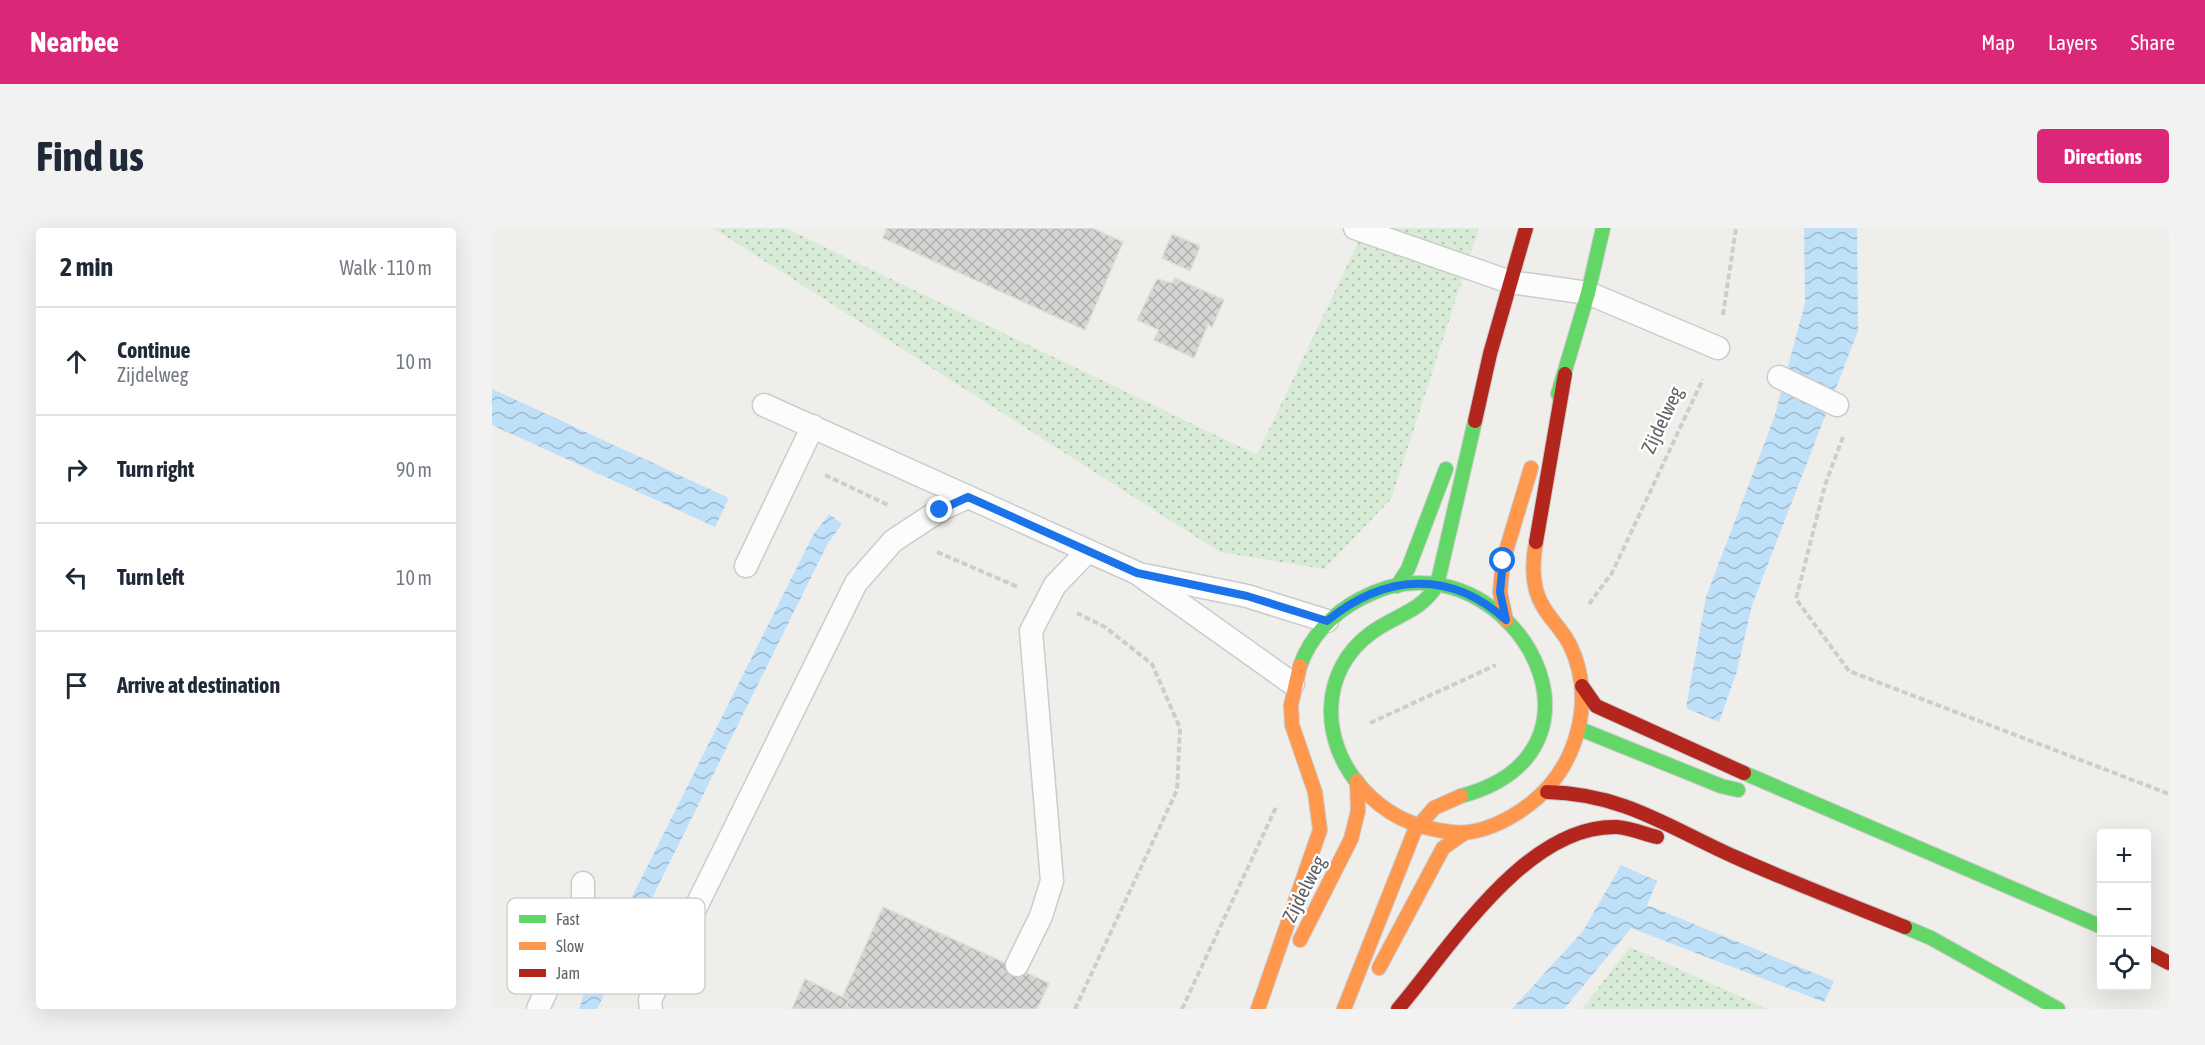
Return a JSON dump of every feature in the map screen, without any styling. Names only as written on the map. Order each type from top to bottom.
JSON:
[{"type":"main road","points":[[1314,695],[1336,679],[1343,664],[1364,638],[1385,624],[1409,615],[1432,596],[1437,585],[1490,354],[1526,228]]},
{"type":"main road","points":[[1506,620],[1500,592],[1503,561],[1532,464],[1565,374],[1588,293],[1602,228]]},
{"type":"main road","points":[[1396,586],[1408,569],[1490,354]]},
{"type":"main road","points":[[1565,374],[1532,563],[1535,587],[1541,605],[1561,629],[1570,647],[1582,686],[1596,706],[1819,807],[2097,925]]},
{"type":"main road","points":[[1582,686],[1580,729],[1573,752],[1546,792],[1513,818],[1494,827],[1463,834],[1440,833],[1416,828],[1393,816],[1373,801],[1343,764],[1334,746],[1330,724],[1314,695],[1302,657],[1327,621],[1366,594],[1396,586],[1437,585],[1475,597],[1524,636],[1536,657],[1554,709],[1580,729],[1721,786],[1819,807]]},
{"type":"main road","name":"Zijdelweg","points":[[1258,1009],[1320,830],[1321,811],[1317,794],[1302,764],[1292,733],[1314,695]]},
{"type":"main road","points":[[1344,1009],[1416,828],[1440,803],[1481,790],[1501,780],[1519,765],[1533,746],[1542,725],[1554,709]]},
{"type":"main road","name":"Zijdelweg","points":[[1266,1009],[1351,839],[1358,811],[1357,781]]},
{"type":"main road","points":[[1546,792],[1582,793],[1650,814],[1735,857],[1931,938],[2058,1009]]},
{"type":"main road","points":[[1398,1009],[1499,886],[1538,853],[1577,834],[1615,827],[1735,857]]},
{"type":"main road","points":[[1357,1009],[1443,848],[1463,834]]},
{"type":"main road","points":[[2151,954],[2169,963]]},
{"type":"lane","points":[[1355,228],[1510,282],[1588,293],[1718,348]]},
{"type":"lane","points":[[1779,376],[1837,405]]},
{"type":"lane","points":[[764,405],[1137,573],[1314,695]]},
{"type":"lane","points":[[746,566],[813,426]]},
{"type":"lane","points":[[700,898],[856,583],[893,541],[940,510],[968,497]]},
{"type":"lane","points":[[1017,965],[1041,916],[1052,881],[1031,632],[1055,585],[1089,551]]},
{"type":"lane","points":[[1137,573],[1247,596],[1327,621]]},
{"type":"lane","points":[[583,883],[583,898]]},
{"type":"lane","points":[[537,1009],[544,994]]},
{"type":"lane","points":[[651,1009],[650,1000],[653,994]]},
{"type":"path","name":"Zijdelweg","points":[[1587,606],[1612,573],[1718,348],[1736,228]]},
{"type":"path","points":[[1837,405],[1852,414],[1825,485],[1796,598],[1849,671],[2169,794]]},
{"type":"path","points":[[1363,727],[1500,663]]},
{"type":"path","points":[[1182,1009],[1278,805]]},
{"type":"green space","points":[[713,228],[785,228],[1257,455],[1365,228],[1479,228],[1391,499],[1324,569],[1220,552]]},
{"type":"green space","points":[[1630,947],[1768,1009],[1582,1009]]},
{"type":"water","points":[[1804,228],[1857,228],[1858,331],[1752,605],[1737,671],[1719,722],[1686,708],[1706,597],[1774,418],[1805,303]]},
{"type":"water","points":[[492,389],[729,498],[715,527],[492,425]]},
{"type":"water","points":[[829,514],[842,524],[828,543],[652,898],[632,898],[813,535]]},
{"type":"water","points":[[1621,865],[1657,881],[1647,905],[1834,981],[1824,1002],[1631,928],[1564,1009],[1512,1009],[1583,931]]},
{"type":"water","points":[[584,994],[604,994],[597,1009],[579,1009]]},
{"type":"building","points":[[887,228],[1092,228],[1123,242],[1085,330],[883,238]]},
{"type":"building","points":[[1172,234],[1200,246],[1190,271],[1162,258]]},
{"type":"building","points":[[1175,278],[1224,300],[1212,327],[1208,324],[1194,358],[1154,340],[1159,330],[1137,320],[1157,279],[1172,283]]},
{"type":"building","points":[[883,907],[1049,983],[1037,1009],[837,1009]]},
{"type":"building","points":[[805,979],[849,1000],[846,1006],[852,1009],[792,1009]]},
{"type":"traffic: fast","points":[[1558,394],[1588,293],[1603,228]]},
{"type":"traffic: fast","points":[[1361,787],[1348,769],[1338,749],[1332,728],[1331,707],[1334,686],[1342,667],[1354,649],[1371,633],[1423,601],[1437,585],[1475,421]]},
{"type":"traffic: fast","points":[[1397,586],[1408,569],[1446,469]]},
{"type":"traffic: fast","points":[[1300,666],[1316,636],[1341,611],[1360,599],[1412,583],[1460,590],[1500,615],[1530,651],[1544,692],[1540,734],[1514,771],[1461,796]]},
{"type":"traffic: fast","points":[[1580,729],[1721,786],[1738,790]]},
{"type":"traffic: fast","points":[[1744,773],[2097,925]]},
{"type":"traffic: fast","points":[[1905,927],[1931,938],[2058,1009]]},
{"type":"traffic: slow","points":[[1506,620],[1500,592],[1503,561],[1531,468]]},
{"type":"traffic: slow","points":[[1361,787],[1380,805],[1402,818],[1425,827],[1462,833],[1493,826],[1513,816],[1547,789],[1560,771],[1571,752],[1578,731],[1581,687],[1578,666],[1570,645],[1544,608],[1537,592],[1533,567],[1536,542]]},
{"type":"traffic: slow","points":[[1258,1009],[1320,830],[1315,792],[1292,725],[1291,705],[1300,666]]},
{"type":"traffic: slow","points":[[1300,940],[1351,839],[1358,811],[1357,781]]},
{"type":"traffic: slow","points":[[1344,1009],[1415,830],[1434,808],[1461,796]]},
{"type":"traffic: slow","points":[[1379,968],[1443,848],[1463,834]]},
{"type":"traffic: jam","points":[[1475,421],[1490,354],[1526,228]]},
{"type":"traffic: jam","points":[[1536,542],[1565,374]]},
{"type":"traffic: jam","points":[[1582,686],[1596,706],[1744,773]]},
{"type":"traffic: jam","points":[[1547,792],[1599,799],[1645,814],[1756,866],[1905,927]]},
{"type":"traffic: jam","points":[[1398,1009],[1493,894],[1521,867],[1552,846],[1584,831],[1617,827],[1657,837]]},
{"type":"traffic: jam","points":[[2151,954],[2169,963]]},
{"type":"route","points":[[940,510],[968,497],[1137,573],[1247,596],[1327,621],[1366,594],[1396,586],[1417,584],[1456,589],[1475,597],[1506,620],[1500,592],[1503,561]]}]
